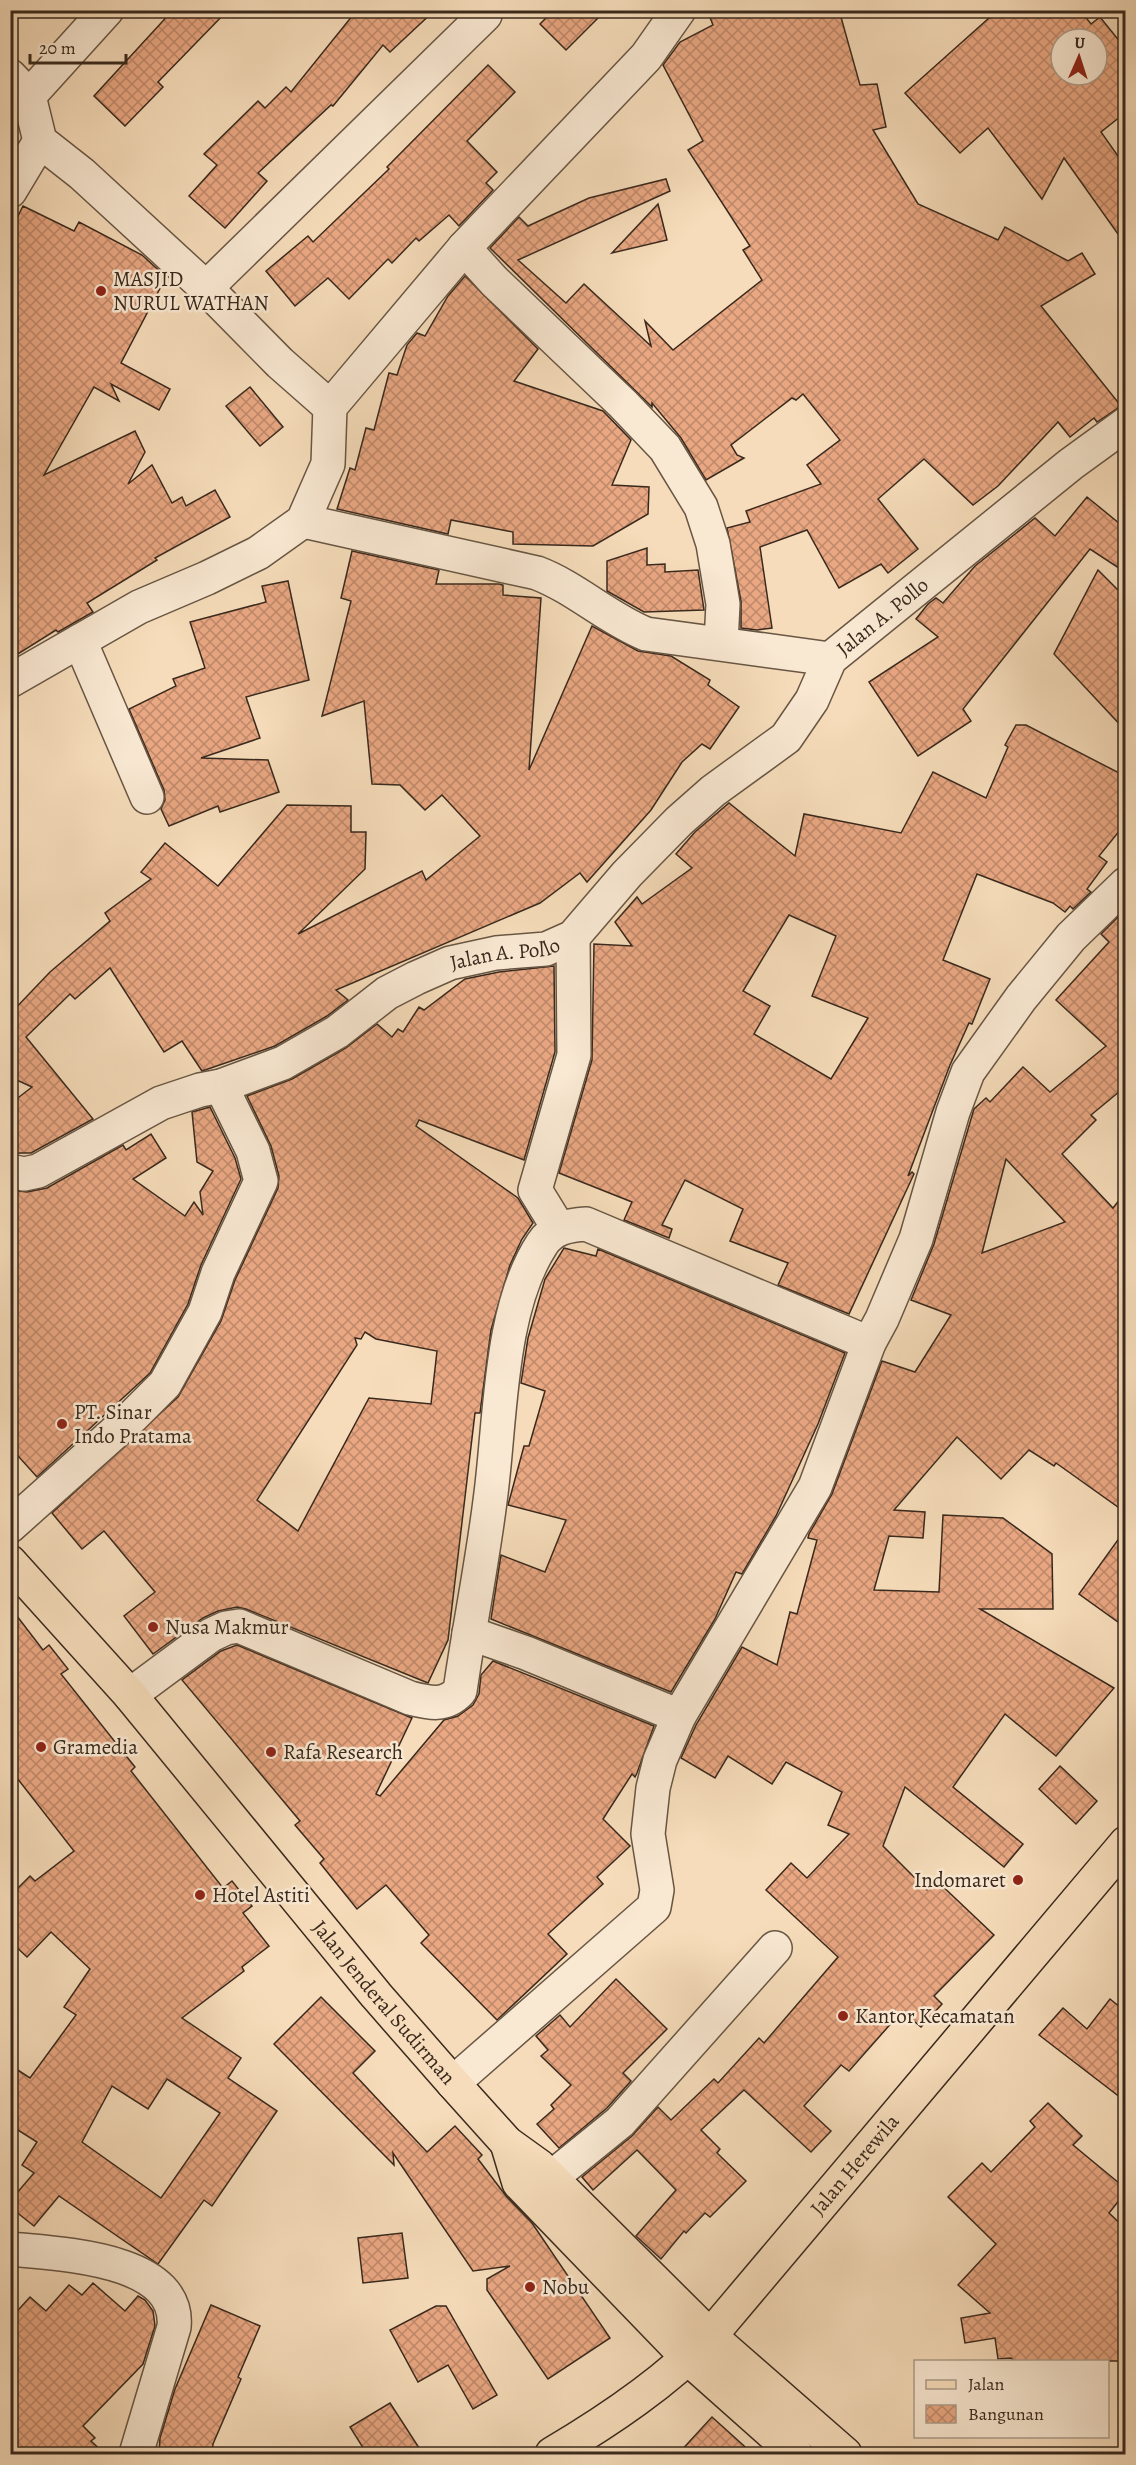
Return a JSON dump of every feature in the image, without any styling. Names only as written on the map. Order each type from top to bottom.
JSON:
[{"type":"main road","name":"Jalan Jenderal Sudirman","points":[[10,1562],[130,1695],[369,1986],[453,2083],[507,2144],[551,2178],[699,2348]]},
{"type":"main road","name":"Jalan Herewila","points":[[552,2454],[592,2431],[699,2348],[1125,1843]]},
{"type":"main road","points":[[507,2144],[519,2183],[699,2348],[796,2454]]},
{"type":"main road","points":[[699,2348],[845,2454]]},
{"type":"street","points":[[107,10],[20,86],[40,141],[82,174],[206,288],[280,363],[330,407]]},
{"type":"street","points":[[10,681],[138,607],[207,578],[258,553],[303,521],[328,464],[330,407],[464,248],[646,57],[679,10]]},
{"type":"street","points":[[206,288],[486,12]]},
{"type":"street","points":[[10,191],[40,141]]},
{"type":"street","points":[[464,248],[494,281],[665,448],[701,507],[712,544],[723,604],[721,643]]},
{"type":"street","name":"Jalan A. Pollo","points":[[10,1171],[24,1174],[38,1171],[161,1103],[200,1090],[221,1086],[283,1063],[337,1032],[387,993],[450,963],[496,953],[546,949],[573,937],[627,874],[679,820],[713,791],[786,738],[812,700],[830,659],[960,557],[1071,464],[1125,424]]},
{"type":"street","points":[[303,521],[537,573],[554,580],[628,627],[646,634],[830,659]]},
{"type":"street","points":[[80,641],[147,797]]},
{"type":"street","points":[[453,2083],[654,1907],[657,1890],[648,1834],[653,1788],[660,1760],[679,1716],[815,1487],[869,1343],[916,1239],[953,1112],[968,1072],[1021,998],[1071,937],[1125,884]]},
{"type":"street","points":[[559,1229],[535,1190],[574,1055],[573,937]]},
{"type":"street","points":[[10,1526],[132,1417],[165,1384],[205,1312],[218,1273],[261,1181],[253,1151],[221,1086]]},
{"type":"street","points":[[130,1695],[211,1635],[226,1628],[239,1626],[410,1698],[443,1703],[454,1698],[460,1691],[490,1501],[503,1373],[515,1314],[526,1275],[543,1242],[559,1229],[586,1224],[869,1343]]},
{"type":"street","points":[[469,1633],[526,1653],[679,1716]]},
{"type":"street","points":[[551,2178],[620,2122],[775,1948]]},
{"type":"street","points":[[10,2249],[82,2256],[109,2262],[137,2272],[169,2300],[175,2318],[174,2327],[136,2454]]},
{"type":"building","points":[[173,10],[228,10],[158,82],[163,87],[125,126],[94,96]]},
{"type":"building","points":[[357,10],[435,10],[390,52],[383,45],[333,106],[331,105],[258,173],[267,181],[225,228],[189,196],[217,165],[204,154],[258,101],[265,108],[286,87],[291,92]]},
{"type":"building","points":[[554,10],[606,10],[566,50],[540,24]]},
{"type":"building","points":[[707,10],[839,10],[860,85],[877,84],[886,127],[873,130],[918,204],[998,240],[1005,227],[1068,261],[1082,253],[1095,274],[1041,306],[1121,406],[1097,422],[1094,418],[1070,437],[1058,422],[998,486],[973,505],[924,459],[878,499],[918,549],[888,573],[881,564],[839,588],[807,530],[760,547],[772,628],[757,630],[741,628],[741,601],[727,528],[750,522],[746,511],[821,484],[807,465],[840,440],[803,394],[796,400],[792,398],[731,445],[737,455],[744,458],[706,480],[681,438],[652,403],[652,407],[490,248],[519,217],[528,226],[589,198],[666,179],[670,191],[518,260],[566,303],[584,284],[651,346],[645,321],[673,350],[762,280],[743,250],[750,246],[688,150],[703,141],[663,65],[680,42],[713,25]]},
{"type":"building","points":[[998,10],[1080,10],[1091,24],[1100,17],[1108,27],[1049,27],[1049,87],[1109,87],[1109,28],[1125,48],[1125,113],[1101,132],[1125,166],[1125,244],[1064,158],[1042,199],[988,128],[960,153],[905,93]]},
{"type":"building","points":[[488,65],[515,92],[467,141],[497,172],[486,183],[493,190],[459,226],[449,215],[419,241],[416,238],[392,263],[388,259],[349,299],[328,278],[295,306],[266,271],[308,236],[313,242],[389,169],[387,167]]},
{"type":"building","points":[[658,204],[667,240],[612,253]]},
{"type":"building","points":[[23,206],[74,231],[79,222],[142,255],[166,277],[121,363],[170,389],[159,410],[111,384],[119,401],[94,387],[44,475],[135,431],[145,452],[128,484],[152,465],[172,503],[182,497],[186,506],[215,490],[230,517],[155,558],[157,560],[87,603],[93,612],[58,632],[56,630],[10,659],[10,232]]},
{"type":"building","points":[[465,276],[538,349],[514,381],[603,411],[631,440],[612,485],[649,487],[648,514],[593,546],[513,544],[513,532],[451,520],[448,534],[337,509],[350,468],[355,470],[366,428],[374,430],[389,373],[397,375],[407,345],[417,333],[425,336],[448,296]]},
{"type":"building","points":[[250,387],[283,427],[260,446],[226,406]]},
{"type":"building","points":[[1087,497],[1125,528],[1125,572],[1090,549],[963,709],[971,721],[918,756],[869,682],[938,637],[916,619],[928,604],[936,598],[943,603],[975,566],[1035,518],[1055,536]]},
{"type":"building","points":[[647,548],[647,565],[665,564],[665,572],[698,570],[704,610],[644,612],[607,591],[607,561]]},
{"type":"building","points":[[352,551],[439,570],[436,584],[499,584],[503,585],[503,595],[541,598],[529,770],[592,626],[638,651],[671,656],[710,680],[708,685],[739,707],[710,749],[702,744],[682,762],[651,810],[587,882],[580,873],[540,903],[336,990],[348,1000],[327,1016],[275,1046],[202,1071],[182,1041],[164,1052],[110,968],[75,999],[70,994],[26,1037],[93,1119],[31,1153],[10,1153],[10,1104],[32,1087],[10,1077],[10,1014],[50,972],[110,921],[105,913],[151,879],[141,872],[165,843],[218,886],[287,805],[351,806],[351,832],[366,832],[365,869],[298,934],[422,871],[426,880],[480,836],[442,795],[425,810],[400,785],[372,784],[364,701],[322,716],[351,601],[341,598]]},
{"type":"building","points":[[1098,570],[1125,597],[1125,730],[1054,654]]},
{"type":"building","points":[[288,581],[309,680],[246,697],[260,738],[201,758],[268,760],[279,792],[220,812],[218,806],[169,826],[161,809],[165,800],[164,790],[129,709],[176,686],[173,679],[205,668],[190,622],[266,602],[262,586]]},
{"type":"building","points":[[1016,725],[1026,725],[1125,776],[1125,824],[1099,856],[1107,862],[1087,889],[1091,892],[1073,909],[1070,906],[1065,912],[1053,903],[977,874],[943,960],[990,979],[972,1024],[969,1023],[950,1065],[908,1176],[912,1172],[914,1174],[849,1314],[778,1285],[788,1263],[730,1241],[743,1209],[685,1180],[662,1225],[672,1229],[669,1238],[624,1220],[632,1202],[559,1173],[592,1060],[594,944],[632,946],[615,922],[637,897],[642,904],[692,868],[676,854],[695,832],[729,803],[795,856],[804,814],[901,833],[933,772],[986,798],[1008,747],[1005,745]],"holes":[[[789,915],[836,936],[812,996],[868,1018],[831,1079],[754,1034],[770,1006],[743,991]]]},
{"type":"building","points":[[1118,917],[1125,924],[1125,1087],[1091,1115],[1096,1120],[1062,1154],[1113,1208],[1125,1193],[1125,1512],[1056,1463],[1054,1466],[1029,1450],[1001,1479],[957,1437],[894,1510],[925,1512],[923,1538],[889,1536],[874,1590],[939,1592],[943,1515],[1003,1518],[1052,1554],[1053,1609],[980,1609],[1114,1688],[1056,1756],[1005,1714],[953,1787],[1023,1844],[1004,1867],[905,1787],[883,1846],[927,1890],[936,1880],[994,1935],[934,1996],[942,2004],[921,2027],[902,2011],[849,2071],[841,2065],[804,2106],[831,2131],[811,2152],[744,2090],[701,2130],[720,2149],[717,2153],[746,2181],[710,2217],[705,2213],[686,2233],[684,2231],[661,2259],[636,2236],[676,2190],[637,2150],[593,2190],[582,2177],[632,2136],[658,2107],[671,2120],[714,2079],[718,2083],[759,2038],[764,2043],[838,1957],[766,1890],[791,1863],[807,1878],[849,1834],[828,1825],[842,1792],[786,1762],[772,1784],[728,1756],[715,1778],[681,1758],[696,1725],[742,1647],[777,1665],[790,1612],[797,1614],[817,1540],[808,1538],[809,1534],[832,1494],[882,1361],[915,1372],[951,1315],[911,1300],[934,1244],[974,1109],[986,1098],[990,1102],[1023,1067],[1050,1092],[1106,1046],[1056,1000],[1109,942],[1101,934]],"holes":[[[1006,1159],[1065,1222],[982,1253]]]},
{"type":"building","points":[[554,966],[555,1052],[524,1160],[419,1120],[416,1126],[518,1198],[533,1223],[522,1239],[510,1265],[491,1330],[480,1413],[475,1413],[448,1640],[428,1683],[237,1607],[218,1611],[203,1618],[153,1654],[124,1616],[155,1592],[104,1531],[82,1549],[52,1513],[178,1397],[221,1321],[235,1280],[278,1188],[279,1176],[271,1146],[247,1096],[292,1079],[346,1048],[377,1024],[392,1037],[398,1029],[403,1032],[419,1007],[424,1010],[465,979],[499,972]],"holes":[[[365,1332],[376,1339],[437,1351],[431,1404],[369,1398],[298,1531],[257,1500],[357,1345],[355,1338],[361,1339]]]},
{"type":"building","points":[[210,1107],[235,1158],[241,1179],[201,1265],[188,1304],[150,1373],[37,1477],[10,1447],[10,1190],[27,1192],[47,1188],[123,1145],[126,1150],[151,1134],[166,1158],[133,1179],[185,1216],[194,1202],[203,1215],[200,1192],[213,1171],[197,1162],[192,1112]]},
{"type":"building","points":[[564,1248],[596,1256],[598,1249],[845,1353],[818,1424],[776,1516],[742,1574],[736,1572],[715,1619],[671,1692],[491,1619],[501,1555],[545,1572],[566,1520],[508,1505],[524,1446],[529,1446],[545,1391],[521,1383],[528,1338],[545,1279]]},
{"type":"building","points":[[1125,1530],[1125,1627],[1079,1594]]},
{"type":"building","points":[[10,1607],[43,1650],[49,1645],[68,1669],[61,1674],[135,1767],[131,1771],[223,1888],[232,1881],[252,1906],[243,1913],[269,1946],[242,1967],[244,1971],[182,2018],[241,2058],[228,2078],[277,2111],[212,2206],[204,2200],[158,2264],[59,2196],[34,2226],[10,2207],[10,2201],[34,2173],[22,2165],[37,2142],[10,2125],[10,2065],[30,2078],[76,2015],[64,2007],[90,1969],[51,1932],[27,1957],[10,1941],[10,1896],[30,1876],[35,1881],[74,1851],[10,1769]],"holes":[[[167,2079],[220,2113],[161,2198],[82,2142],[112,2086],[148,2109]]]},
{"type":"building","points":[[237,1645],[412,1718],[376,1794],[380,1796],[444,1720],[458,1716],[473,1705],[479,1694],[481,1675],[493,1661],[654,1726],[635,1777],[632,1774],[603,1819],[630,1846],[597,1877],[603,1884],[548,1934],[567,1954],[497,2020],[421,1943],[429,1935],[386,1885],[357,1909],[320,1863],[324,1859],[295,1825],[300,1821],[182,1680],[221,1651]]},
{"type":"building","points":[[1060,1766],[1097,1801],[1076,1824],[1039,1789]]},
{"type":"building","points":[[616,1979],[667,2029],[623,2073],[631,2081],[607,2108],[559,2148],[537,2124],[554,2109],[551,2105],[571,2085],[541,2056],[548,2050],[536,2036],[560,2015],[570,2027]]},
{"type":"building","points":[[321,1997],[375,2051],[353,2073],[427,2152],[455,2126],[482,2155],[478,2159],[506,2196],[532,2223],[610,2338],[548,2379],[487,2290],[487,2279],[510,2266],[473,2271],[393,2153],[394,2165],[274,2044]]},
{"type":"building","points":[[1110,1999],[1125,2011],[1125,2101],[1039,2035],[1063,2008],[1087,2029]]},
{"type":"building","points":[[1048,2103],[1082,2136],[1073,2145],[1125,2188],[1125,2193],[1109,2213],[1125,2228],[1125,2361],[998,2359],[995,2338],[965,2343],[961,2318],[990,2313],[958,2285],[996,2244],[948,2197],[982,2163],[991,2172],[1035,2127],[1030,2121]]},
{"type":"building","points":[[402,2233],[408,2278],[363,2283],[358,2238]]},
{"type":"building","points":[[93,2283],[125,2311],[138,2296],[145,2300],[153,2311],[155,2326],[143,2364],[83,2426],[95,2438],[91,2441],[105,2454],[10,2454],[10,2319],[30,2297],[46,2311],[69,2285],[82,2295]]},
{"type":"building","points":[[211,2305],[260,2326],[238,2377],[241,2379],[213,2444],[212,2454],[159,2454],[160,2438],[175,2389]]},
{"type":"building","points":[[436,2306],[446,2306],[497,2395],[473,2409],[448,2365],[418,2382],[390,2330]]},
{"type":"building","points":[[390,2403],[423,2454],[367,2454],[350,2427]]},
{"type":"building","points":[[712,2417],[753,2454],[678,2454]]},
{"type":"place","name":"MASJID NURUL WATHAN","points":[[101,291]]},
{"type":"place","name":"PT. Sinar Indo Pratama","points":[[62,1424]]},
{"type":"place","name":"Nusa Makmur","points":[[153,1627]]},
{"type":"place","name":"Gramedia","points":[[41,1747]]},
{"type":"place","name":"Rafa Research","points":[[271,1752]]},
{"type":"place","name":"Indomaret","points":[[1018,1880]]},
{"type":"place","name":"Hotel Astiti","points":[[200,1895]]},
{"type":"place","name":"Kantor Kecamatan","points":[[843,2016]]},
{"type":"place","name":"Nobu","points":[[530,2287]]}]
